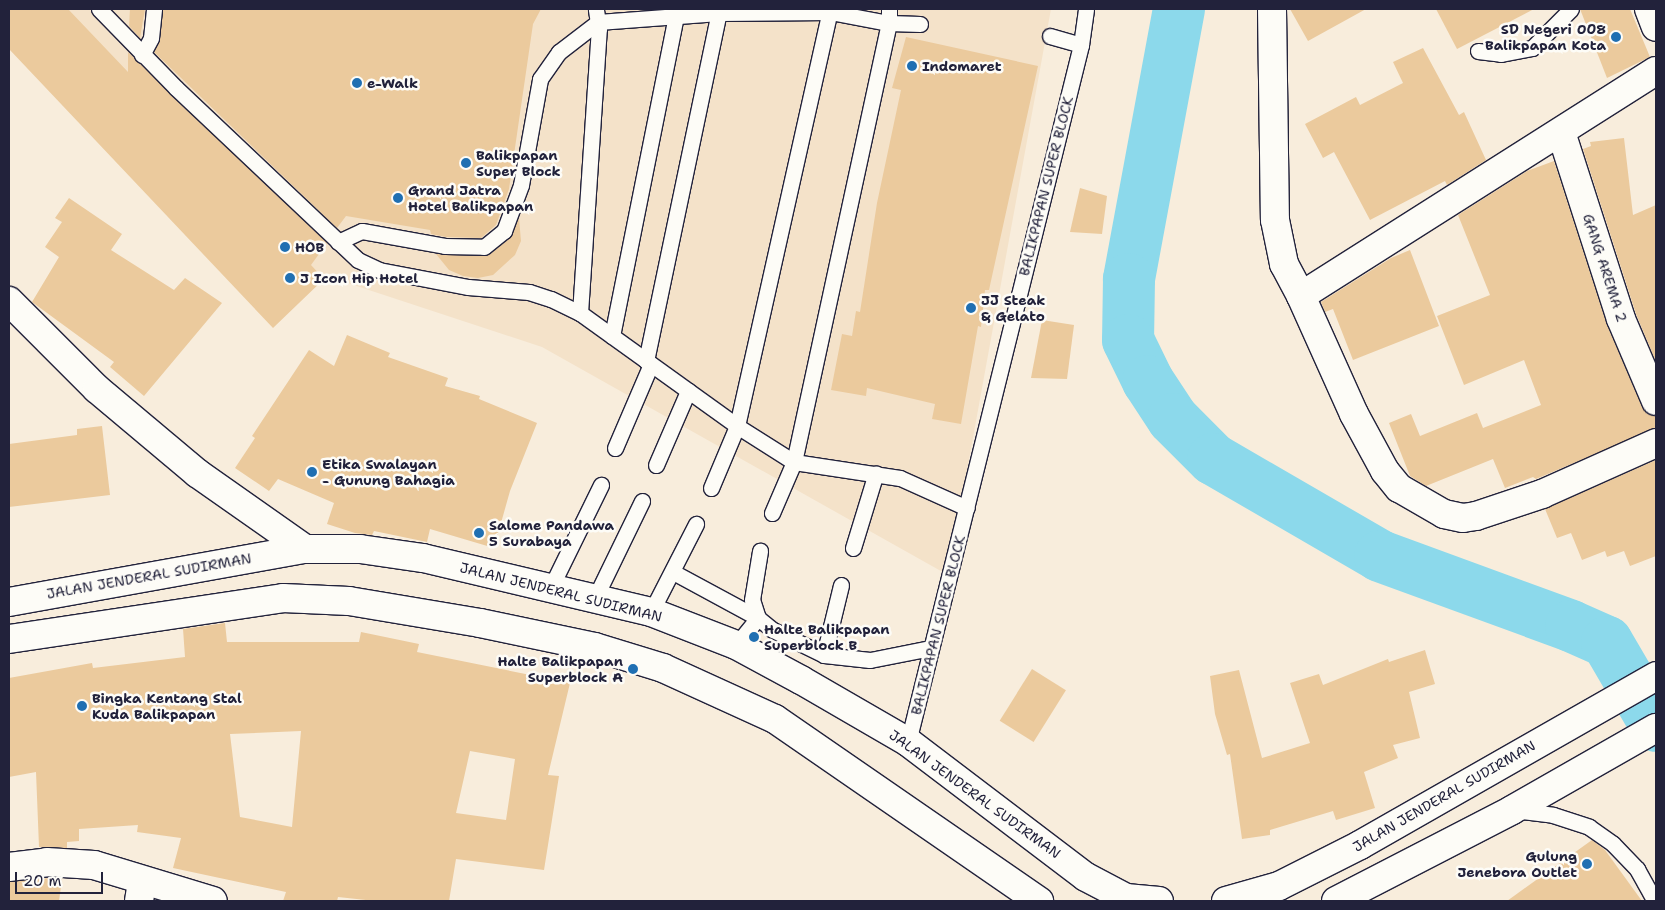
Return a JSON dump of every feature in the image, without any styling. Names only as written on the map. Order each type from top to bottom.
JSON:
[{"type":"main road","points":[[1272,9],[1275,220],[1284,264],[1354,414],[1385,472],[1398,488],[1444,514],[1463,518],[1476,516],[1542,494],[1656,443]]},
{"type":"main road","points":[[1649,9],[1656,28]]},
{"type":"main road","points":[[1300,296],[1656,71]]},
{"type":"main road","name":"GANG AREMA 2","points":[[1561,132],[1621,319],[1656,401]]},
{"type":"main road","points":[[9,301],[96,389],[196,473],[305,549]]},
{"type":"main road","name":"JALAN JENDERAL SUDIRMAN","points":[[9,602],[305,549],[360,549],[424,558],[594,600],[651,612],[736,645],[908,742],[1086,877],[1126,898],[1159,901]]},
{"type":"main road","points":[[9,639],[283,598],[349,601],[480,623],[594,647],[663,668],[774,718],[1039,901]]},
{"type":"main road","name":"JALAN JENDERAL SUDIRMAN","points":[[1226,901],[1279,886],[1360,845],[1656,676]]},
{"type":"main road","points":[[1336,901],[1512,810],[1656,728]]},
{"type":"main road","points":[[9,867],[47,862],[94,865],[140,891],[213,901]]},
{"type":"lane","points":[[99,9],[142,55],[358,260],[379,270],[468,288],[529,292],[580,313],[737,426],[794,462],[876,473],[918,484],[967,508]]},
{"type":"lane","points":[[142,55],[151,38],[154,9]]},
{"type":"lane","name":"BALIKPAPAN SUPER BLOCK","points":[[908,742],[1081,45],[1086,9]]},
{"type":"lane","points":[[1478,52],[1501,54],[1532,48],[1571,9]]},
{"type":"lane","points":[[338,242],[362,231],[445,246],[484,247],[504,231],[521,185],[540,79],[559,52],[597,15],[659,13],[676,16],[830,10],[889,16],[920,24]]},
{"type":"lane","points":[[710,488],[737,426],[830,10]]},
{"type":"lane","points":[[615,448],[649,363],[719,13]]},
{"type":"lane","points":[[580,313],[597,15]]},
{"type":"lane","points":[[612,336],[676,16]]},
{"type":"lane","points":[[772,514],[794,462],[889,16]]},
{"type":"lane","points":[[1050,36],[1081,45]]},
{"type":"lane","points":[[656,465],[688,391]]},
{"type":"lane","points":[[853,548],[876,473]]},
{"type":"lane","points":[[550,589],[601,485]]},
{"type":"lane","points":[[594,600],[642,502]]},
{"type":"lane","points":[[651,612],[696,524]]},
{"type":"lane","points":[[758,618],[752,600],[760,551]]},
{"type":"lane","points":[[673,572],[758,618],[773,630],[824,655],[870,660],[930,648]]},
{"type":"lane","points":[[824,655],[842,585]]},
{"type":"lane","points":[[736,645],[758,618]]},
{"type":"lane","points":[[1512,810],[1553,815],[1589,827],[1613,844],[1637,869],[1655,901]]},
{"type":"shaded area","points":[[9,9],[1051,9],[948,575],[542,347],[214,239],[9,26]]},
{"type":"building","points":[[9,9],[68,9],[128,72],[128,52],[327,243],[311,265],[324,279],[273,328],[9,49]]},
{"type":"building","points":[[130,9],[145,9],[140,38],[129,26]]},
{"type":"building","name":"e-Walk","points":[[163,9],[541,9],[533,24],[509,189],[496,225],[481,238],[446,237],[431,234],[430,230],[346,216],[337,228],[154,52],[160,39]]},
{"type":"building","points":[[1290,9],[1366,9],[1308,41]]},
{"type":"building","points":[[1436,9],[1534,9],[1457,49]]},
{"type":"building","name":"SD Negeri 008 Balikpapan Kota","points":[[1580,9],[1630,9],[1650,57],[1607,78]]},
{"type":"building","points":[[906,37],[1038,66],[989,290],[985,290],[981,327],[978,326],[961,424],[932,419],[935,404],[867,388],[866,396],[831,390],[842,334],[852,336],[856,311],[860,312],[877,203],[901,90],[892,88]]},
{"type":"building","points":[[1423,48],[1459,115],[1464,112],[1486,160],[1447,185],[1445,181],[1370,220],[1334,152],[1323,158],[1305,124],[1356,97],[1360,105],[1403,83],[1393,62]]},
{"type":"building","points":[[1624,138],[1633,215],[1656,205],[1656,362],[1636,314],[1583,149],[1591,146],[1590,142]]},
{"type":"building","points":[[1554,161],[1607,325],[1642,407],[1647,414],[1656,416],[1656,428],[1536,479],[1533,477],[1505,488],[1493,459],[1426,486],[1410,476],[1389,423],[1411,414],[1420,436],[1477,413],[1483,428],[1541,405],[1524,360],[1464,385],[1437,316],[1490,295],[1458,215],[1527,171]]},
{"type":"building","points":[[1080,188],[1107,196],[1102,234],[1070,232]]},
{"type":"building","points":[[69,198],[122,234],[111,250],[174,290],[185,278],[222,303],[144,396],[110,367],[114,362],[32,302],[59,257],[45,247],[62,222],[55,218]]},
{"type":"building","points":[[519,218],[521,241],[515,255],[493,275],[478,278],[463,276],[449,270],[436,254],[489,255],[510,238]]},
{"type":"building","points":[[1410,250],[1439,326],[1353,360],[1333,309],[1325,312],[1321,302],[1391,258]]},
{"type":"building","points":[[1042,320],[1074,325],[1067,379],[1031,378]]},
{"type":"building","points":[[347,335],[390,353],[388,357],[448,378],[445,386],[480,396],[479,399],[537,423],[510,491],[494,548],[430,529],[427,542],[374,531],[372,535],[355,533],[327,524],[334,503],[278,479],[269,491],[235,468],[255,438],[252,436],[309,350],[334,366]]},
{"type":"building","points":[[102,426],[110,495],[9,507],[9,444],[77,435],[77,429]]},
{"type":"building","points":[[1656,460],[1656,556],[1630,566],[1624,551],[1607,557],[1605,551],[1582,560],[1571,533],[1557,538],[1545,509]]},
{"type":"building","points":[[225,623],[227,642],[359,642],[361,632],[419,644],[417,652],[570,683],[548,775],[559,776],[544,870],[456,859],[449,901],[375,901],[338,897],[337,901],[283,901],[286,892],[173,868],[181,838],[137,832],[138,825],[79,829],[79,841],[67,842],[67,848],[39,847],[36,772],[9,777],[9,678],[92,663],[93,668],[185,657],[183,629]],"holes":[[[301,731],[292,827],[240,817],[230,734]],[[470,751],[515,759],[506,820],[456,813]]]},
{"type":"building","points":[[1425,650],[1435,684],[1409,692],[1420,738],[1393,745],[1398,758],[1364,772],[1375,808],[1336,820],[1333,811],[1270,830],[1270,835],[1242,839],[1230,754],[1227,755],[1215,714],[1210,676],[1239,670],[1262,758],[1310,743],[1290,683],[1319,674],[1323,685],[1388,659],[1389,662]]},
{"type":"building","points":[[1032,669],[1066,690],[1034,742],[1000,721]]},
{"type":"building","name":"Gulung Jenebora Outlet","points":[[1592,840],[1605,850],[1642,901],[1507,901]]},
{"type":"building","points":[[48,878],[62,879],[59,901],[9,901],[9,882]]},
{"type":"waterway","points":[[1179,9],[1129,279],[1128,340],[1148,381],[1173,419],[1213,459],[1380,556],[1571,626],[1607,642],[1656,726]]},
{"type":"place","name":"SD Negeri 008 Balikpapan Kota","points":[[1616,37]]},
{"type":"place","name":"Indomaret","points":[[912,66]]},
{"type":"place","name":"e-Walk","points":[[357,83]]},
{"type":"place","name":"Balikpapan Super Block","points":[[466,163]]},
{"type":"place","name":"Grand Jatra Hotel Balikpapan","points":[[398,198]]},
{"type":"place","name":"HOB","points":[[285,247]]},
{"type":"place","name":"J Icon Hip Hotel","points":[[290,278]]},
{"type":"place","name":"JJ Steak & Gelato","points":[[971,308]]},
{"type":"place","name":"Etika Swalayan - Gunung Bahagia","points":[[312,472]]},
{"type":"place","name":"Salome Pandawa 5 Surabaya","points":[[479,533]]},
{"type":"place","name":"Halte Balikpapan Superblock B","points":[[754,637]]},
{"type":"place","name":"Halte Balikpapan Superblock A","points":[[633,669]]},
{"type":"place","name":"Bingka Kentang Stal Kuda Balikpapan","points":[[82,706]]},
{"type":"place","name":"Gulung Jenebora Outlet","points":[[1587,864]]}]
